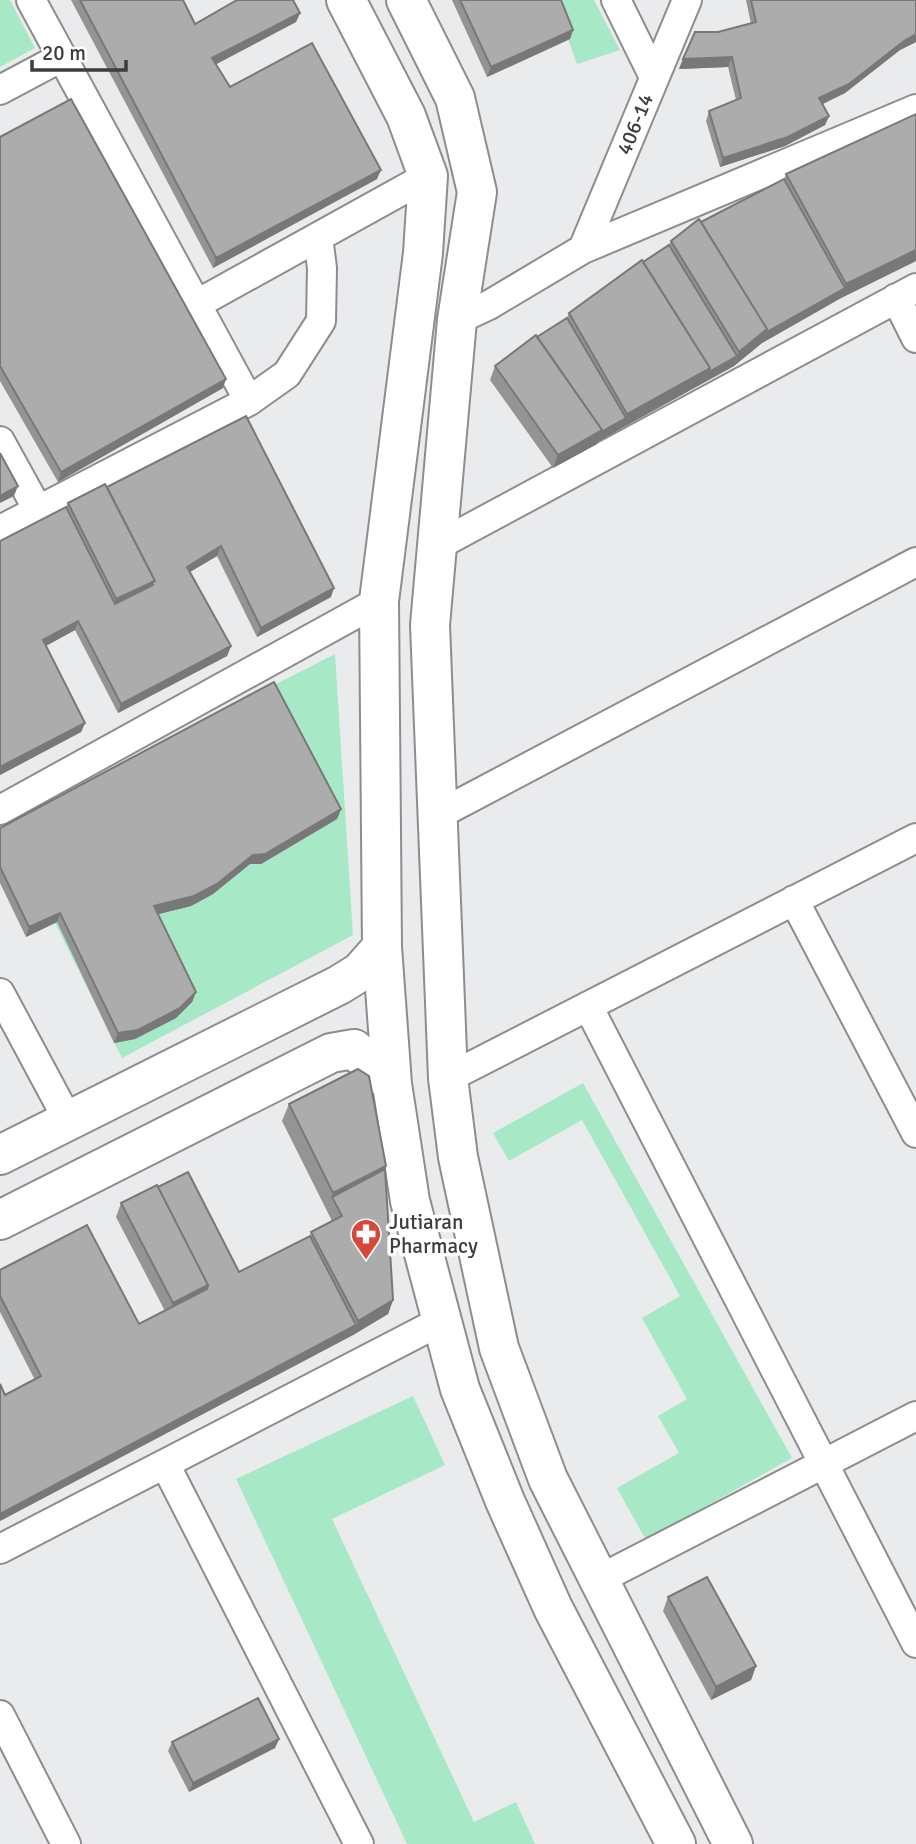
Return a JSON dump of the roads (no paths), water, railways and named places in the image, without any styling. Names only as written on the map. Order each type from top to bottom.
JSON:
[{"type":"main road","points":[[346,0],[406,116],[428,176],[424,253],[379,601],[382,947],[392,1084],[410,1201],[460,1389],[505,1501],[553,1608],[676,1844]]},
{"type":"main road","points":[[406,0],[455,98],[477,192],[457,320],[429,625],[448,1078],[458,1157],[499,1348],[548,1479],[733,1844]]},
{"type":"main road","points":[[0,1154],[360,972],[382,947]]},
{"type":"main road","points":[[281,1014],[310,1064]]},
{"type":"main road","points":[[0,1220],[331,1053],[354,1049],[392,1084]]},
{"type":"main road","points":[[505,1501],[548,1479]]},
{"type":"street","points":[[31,0],[249,401]]},
{"type":"street","points":[[616,0],[654,77]]},
{"type":"street","name":"406-14","points":[[583,249],[687,0]]},
{"type":"street","points":[[0,90],[62,57]]},
{"type":"street","points":[[457,320],[489,305],[583,249],[916,109]]},
{"type":"street","points":[[197,304],[428,176]]},
{"type":"street","points":[[0,530],[249,401],[287,374],[321,321],[322,268],[318,237]]},
{"type":"street","points":[[435,547],[906,293],[916,338]]},
{"type":"street","points":[[0,441],[38,510]]},
{"type":"street","points":[[436,816],[916,562]]},
{"type":"street","points":[[0,810],[379,601]]},
{"type":"street","points":[[448,1078],[916,838]]},
{"type":"street","points":[[794,900],[916,1133]]},
{"type":"street","points":[[0,993],[68,1121]]},
{"type":"street","points":[[588,1006],[916,1643]]},
{"type":"street","points":[[0,1549],[442,1321]]},
{"type":"street","points":[[598,1580],[916,1416]]},
{"type":"street","points":[[165,1464],[359,1844]]},
{"type":"street","points":[[0,1715],[66,1844]]},
{"type":"place","name":"Jutiaran Pharmacy","points":[[366,1261]]}]
